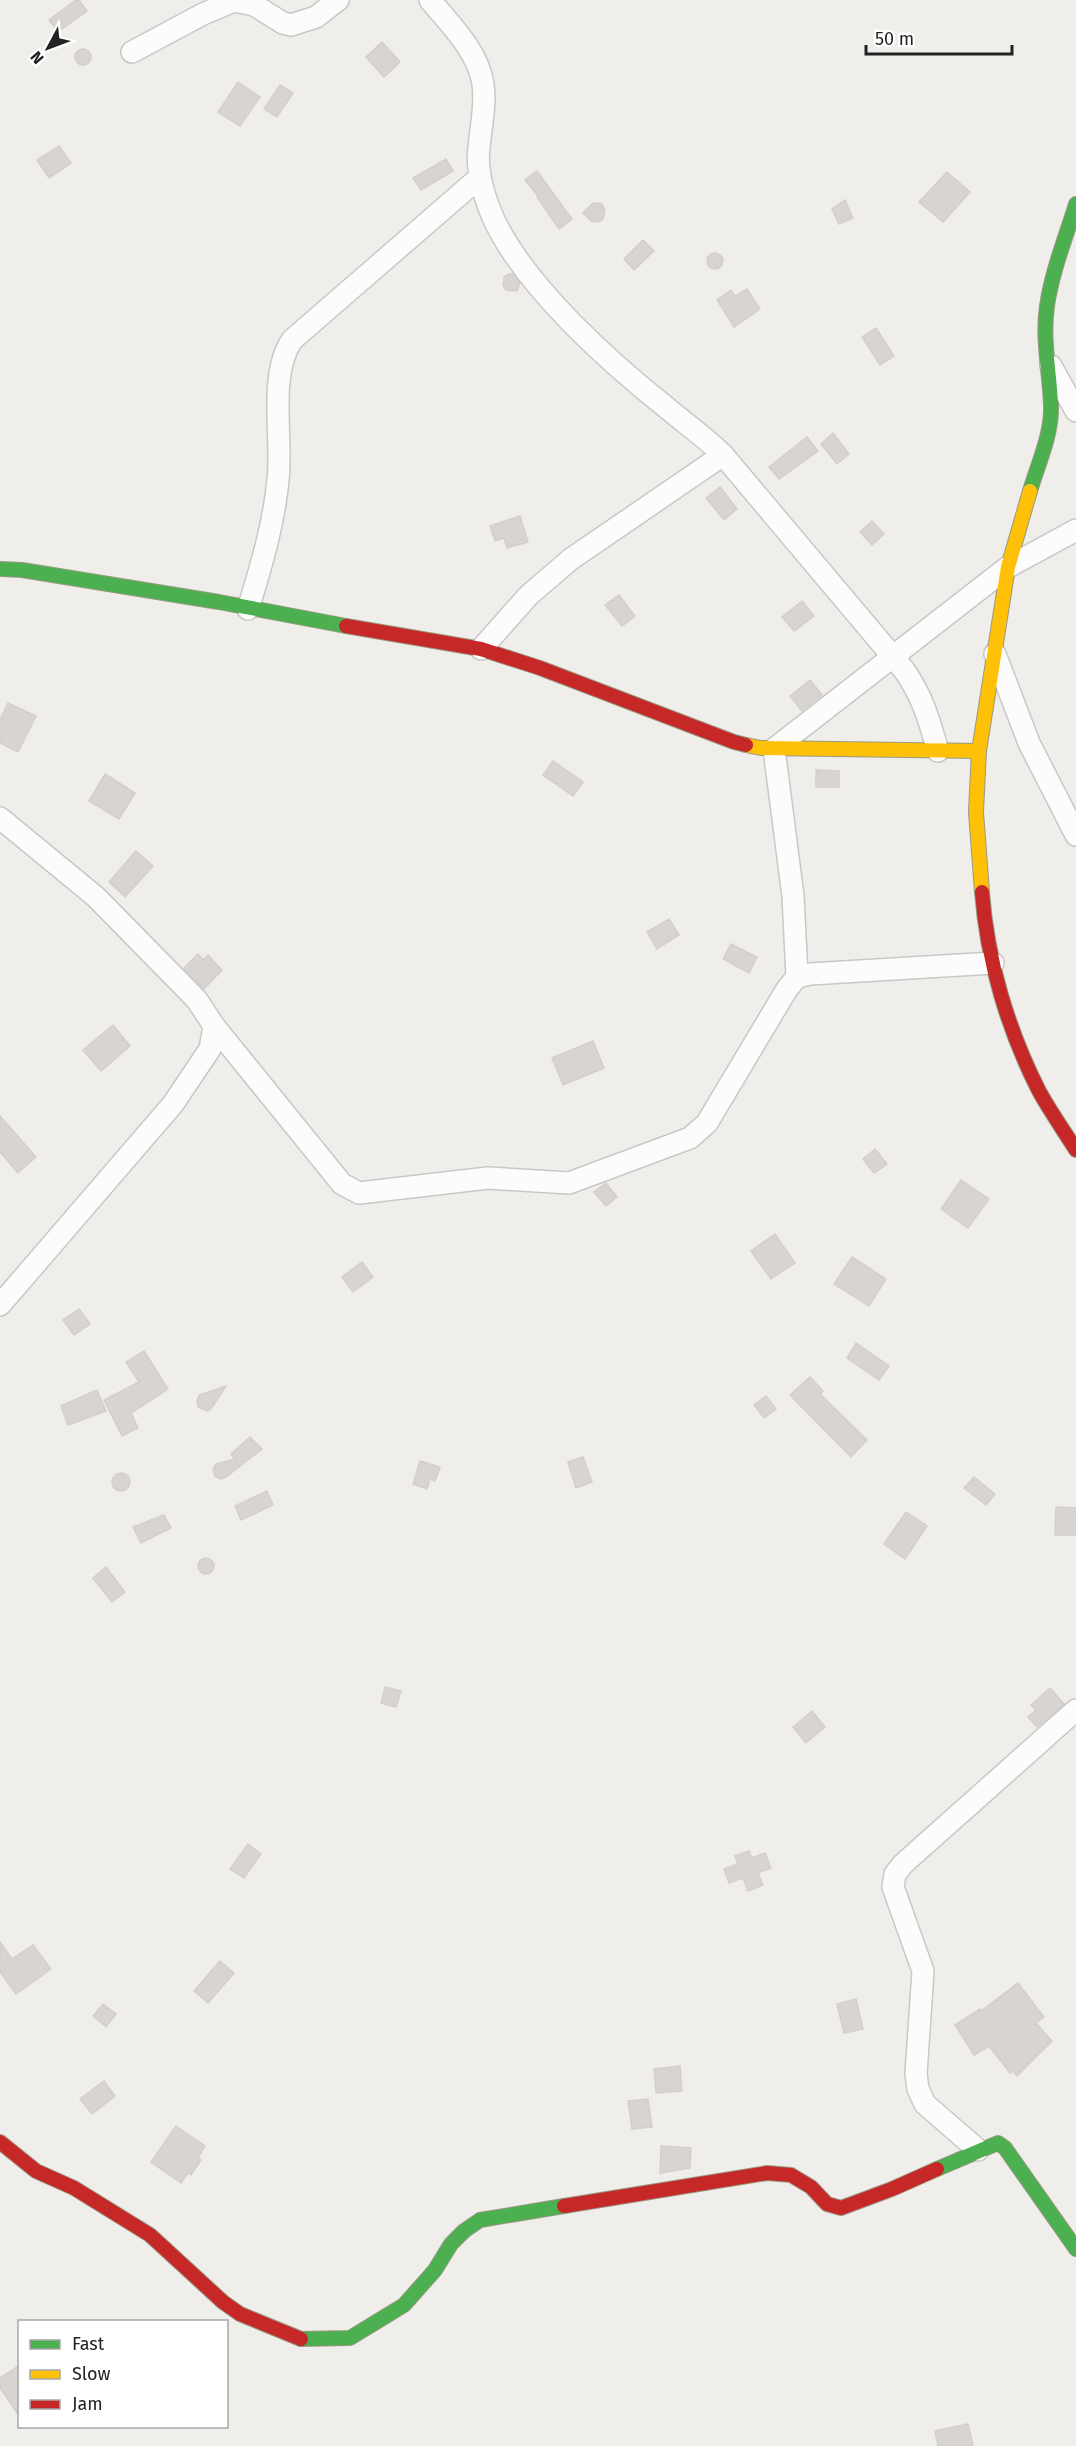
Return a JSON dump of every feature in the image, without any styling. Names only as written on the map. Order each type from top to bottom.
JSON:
[{"type":"street","points":[[132,52],[203,14],[234,1],[254,5],[283,23],[291,25],[316,17],[338,0]]},
{"type":"street","points":[[430,0],[463,40],[483,82],[484,106],[478,149],[480,177],[494,221],[511,249],[544,292],[587,339],[621,370],[706,438],[723,455],[894,657],[918,690],[926,707],[938,751]]},
{"type":"street","points":[[248,609],[264,556],[278,480],[280,367],[284,352],[292,340],[480,177]]},
{"type":"street","points":[[1076,204],[1052,282],[1047,307],[1045,355],[1051,408],[1048,430],[1008,567],[979,751],[976,812],[984,916],[1008,1021],[1040,1092],[1076,1150]]},
{"type":"street","points":[[1045,355],[1076,411]]},
{"type":"street","points":[[481,649],[529,595],[571,559],[723,455]]},
{"type":"street","points":[[774,749],[1008,567],[1076,530]]},
{"type":"street","points":[[0,569],[22,570],[149,590],[481,649],[540,668],[734,742],[774,749],[979,751]]},
{"type":"street","points":[[994,651],[1029,743],[1076,835]]},
{"type":"street","points":[[774,749],[793,896],[797,977]]},
{"type":"street","points":[[0,818],[96,897],[197,1000],[214,1026],[342,1184],[359,1193],[488,1178],[569,1183],[690,1138],[695,1134],[706,1123],[787,989],[797,977],[810,974],[993,963]]},
{"type":"street","points":[[0,1305],[173,1104],[210,1049],[214,1026]]},
{"type":"street","points":[[978,2150],[925,2104],[918,2089],[916,2074],[923,1971],[893,1887],[893,1880],[903,1864],[1076,1710]]},
{"type":"street","points":[[0,2142],[36,2171],[74,2188],[150,2235],[223,2302],[240,2314],[305,2341],[350,2338],[404,2305],[435,2270],[451,2244],[464,2230],[480,2220],[767,2173],[791,2175],[811,2187],[827,2204],[841,2208],[892,2189],[978,2150],[999,2144],[1005,2148],[1076,2249]]},
{"type":"building","points":[[79,0],[87,11],[62,29],[56,29],[49,20]]},
{"type":"building","points":[[382,42],[400,62],[384,77],[366,57]]},
{"type":"building","points":[[83,49],[91,57],[83,65],[75,57]]},
{"type":"building","points":[[238,82],[260,97],[240,126],[218,112]]},
{"type":"building","points":[[280,85],[293,93],[277,117],[264,109]]},
{"type":"building","points":[[59,146],[71,163],[49,178],[37,160]]},
{"type":"building","points":[[446,159],[453,171],[421,190],[413,178]]},
{"type":"building","points":[[537,171],[572,219],[559,229],[525,180]]},
{"type":"building","points":[[947,172],[970,192],[943,222],[919,202]]},
{"type":"building","points":[[845,200],[853,218],[839,224],[832,209]]},
{"type":"building","points":[[593,203],[602,204],[605,210],[603,219],[598,222],[591,221],[583,213]]},
{"type":"building","points":[[643,240],[654,251],[634,270],[624,259]]},
{"type":"building","points":[[712,253],[718,253],[723,261],[721,267],[712,269],[707,264],[707,258]]},
{"type":"building","points":[[513,274],[520,283],[517,291],[506,290],[503,285],[504,277]]},
{"type":"building","points":[[747,289],[760,309],[734,327],[717,300],[731,290],[735,296]]},
{"type":"building","points":[[876,328],[894,356],[880,365],[862,337]]},
{"type":"building","points":[[833,433],[849,454],[837,464],[821,444]]},
{"type":"building","points":[[807,437],[818,451],[779,479],[769,467]]},
{"type":"building","points":[[720,487],[737,509],[724,520],[706,498]]},
{"type":"building","points":[[520,516],[528,542],[507,548],[504,538],[495,541],[490,526]]},
{"type":"building","points":[[872,521],[884,534],[872,545],[860,532]]},
{"type":"building","points":[[619,595],[635,616],[622,626],[605,605]]},
{"type":"building","points":[[802,601],[814,616],[794,631],[782,617]]},
{"type":"building","points":[[810,680],[822,695],[802,711],[790,696]]},
{"type":"building","points":[[8,703],[36,716],[18,752],[0,743],[0,720]]},
{"type":"building","points":[[553,761],[583,782],[573,796],[543,775]]},
{"type":"building","points":[[816,770],[839,771],[839,787],[816,787]]},
{"type":"building","points":[[105,774],[135,793],[119,819],[89,801]]},
{"type":"building","points":[[136,851],[153,866],[125,897],[109,882]]},
{"type":"building","points":[[669,919],[679,935],[657,949],[647,932]]},
{"type":"building","points":[[731,944],[757,957],[749,973],[723,959]]},
{"type":"building","points":[[198,954],[203,960],[208,955],[222,970],[204,989],[184,968]]},
{"type":"building","points":[[113,1025],[130,1046],[101,1071],[83,1050]]},
{"type":"building","points":[[593,1041],[604,1068],[563,1085],[552,1058]]},
{"type":"building","points":[[0,1116],[36,1157],[18,1173],[0,1152]]},
{"type":"building","points":[[875,1149],[887,1164],[874,1173],[863,1159]]},
{"type":"building","points":[[961,1180],[989,1199],[968,1228],[941,1209]]},
{"type":"building","points":[[606,1183],[617,1197],[606,1206],[594,1192]]},
{"type":"building","points":[[775,1234],[795,1263],[771,1279],[751,1251]]},
{"type":"building","points":[[852,1257],[886,1279],[869,1306],[834,1284]]},
{"type":"building","points":[[362,1262],[373,1277],[353,1292],[342,1277]]},
{"type":"building","points":[[79,1309],[90,1324],[74,1335],[63,1320]]},
{"type":"building","points":[[856,1343],[889,1366],[879,1380],[847,1358]]},
{"type":"building","points":[[144,1351],[168,1389],[131,1413],[138,1428],[122,1436],[104,1400],[139,1382],[126,1362]]},
{"type":"building","points":[[810,1377],[823,1391],[820,1394],[867,1440],[851,1457],[790,1395]]},
{"type":"building","points":[[226,1386],[211,1409],[207,1411],[198,1407],[199,1395]]},
{"type":"building","points":[[97,1390],[106,1411],[68,1425],[61,1406]]},
{"type":"building","points":[[766,1396],[776,1409],[764,1418],[754,1405]]},
{"type":"building","points":[[250,1437],[262,1449],[226,1477],[221,1479],[215,1476],[213,1469],[216,1464],[235,1459],[231,1454]]},
{"type":"building","points":[[583,1457],[592,1482],[576,1488],[568,1462]]},
{"type":"building","points":[[420,1461],[440,1467],[435,1481],[430,1479],[427,1489],[413,1484]]},
{"type":"building","points":[[121,1473],[127,1476],[130,1482],[127,1488],[121,1491],[115,1488],[112,1482],[115,1476]]},
{"type":"building","points":[[974,1477],[995,1494],[986,1505],[964,1488]]},
{"type":"building","points":[[267,1491],[273,1505],[241,1520],[235,1506]]},
{"type":"building","points":[[1056,1507],[1076,1508],[1076,1535],[1055,1535]]},
{"type":"building","points":[[906,1512],[927,1526],[905,1559],[884,1544]]},
{"type":"building","points":[[164,1515],[171,1528],[141,1543],[133,1527]]},
{"type":"building","points":[[203,1558],[209,1558],[214,1566],[212,1572],[203,1574],[198,1569],[198,1563]]},
{"type":"building","points":[[106,1567],[125,1592],[112,1602],[93,1578]]},
{"type":"building","points":[[385,1687],[401,1691],[396,1707],[381,1703]]},
{"type":"building","points":[[1050,1688],[1064,1704],[1037,1727],[1028,1717],[1036,1710],[1031,1705]]},
{"type":"building","points":[[812,1711],[825,1727],[806,1743],[793,1727]]},
{"type":"building","points":[[248,1844],[261,1854],[244,1878],[230,1869]]},
{"type":"building","points":[[749,1851],[752,1858],[765,1853],[771,1868],[758,1873],[763,1885],[748,1891],[743,1878],[729,1883],[724,1869],[738,1864],[735,1856]]},
{"type":"building","points":[[0,1942],[12,1959],[33,1945],[51,1969],[16,1994],[0,1972]]},
{"type":"building","points":[[220,1961],[234,1973],[208,2003],[194,1991]]},
{"type":"building","points":[[1018,1983],[1044,2017],[1036,2023],[1052,2041],[1017,2076],[1013,2071],[1010,2073],[989,2046],[974,2055],[955,2025],[980,2009],[981,2011]]},
{"type":"building","points":[[856,1999],[863,2029],[844,2033],[837,2004]]},
{"type":"building","points":[[103,2004],[116,2014],[106,2027],[93,2016]]},
{"type":"building","points":[[680,2066],[682,2091],[656,2093],[654,2069]]},
{"type":"building","points":[[104,2081],[115,2096],[92,2114],[80,2099]]},
{"type":"building","points":[[648,2099],[652,2127],[632,2129],[628,2101]]},
{"type":"building","points":[[176,2126],[205,2146],[198,2158],[201,2160],[191,2175],[188,2173],[181,2183],[151,2162]]},
{"type":"building","points":[[661,2146],[691,2148],[690,2168],[660,2173]]},
{"type":"building","points":[[18,2366],[18,2414],[0,2388],[0,2378]]},
{"type":"building","points":[[968,2424],[973,2446],[938,2446],[935,2431]]},
{"type":"traffic: fast","points":[[1030,491],[1047,438],[1051,417],[1045,331],[1049,293],[1076,204]]},
{"type":"traffic: fast","points":[[0,569],[22,570],[219,602],[346,626]]},
{"type":"traffic: fast","points":[[937,2169],[998,2143],[1005,2148],[1076,2249]]},
{"type":"traffic: fast","points":[[301,2339],[350,2338],[404,2305],[435,2270],[451,2244],[480,2220],[564,2206]]},
{"type":"traffic: slow","points":[[982,892],[976,812],[979,751],[1008,567],[1030,491]]},
{"type":"traffic: slow","points":[[746,745],[761,748],[979,751]]},
{"type":"traffic: jam","points":[[346,626],[481,649],[540,668],[746,745]]},
{"type":"traffic: jam","points":[[982,892],[994,969],[1018,1044],[1039,1091],[1076,1150]]},
{"type":"traffic: jam","points":[[0,2142],[36,2171],[74,2188],[150,2235],[223,2302],[240,2314],[301,2339]]},
{"type":"traffic: jam","points":[[564,2206],[767,2173],[791,2175],[811,2187],[827,2204],[841,2208],[937,2169]]}]
